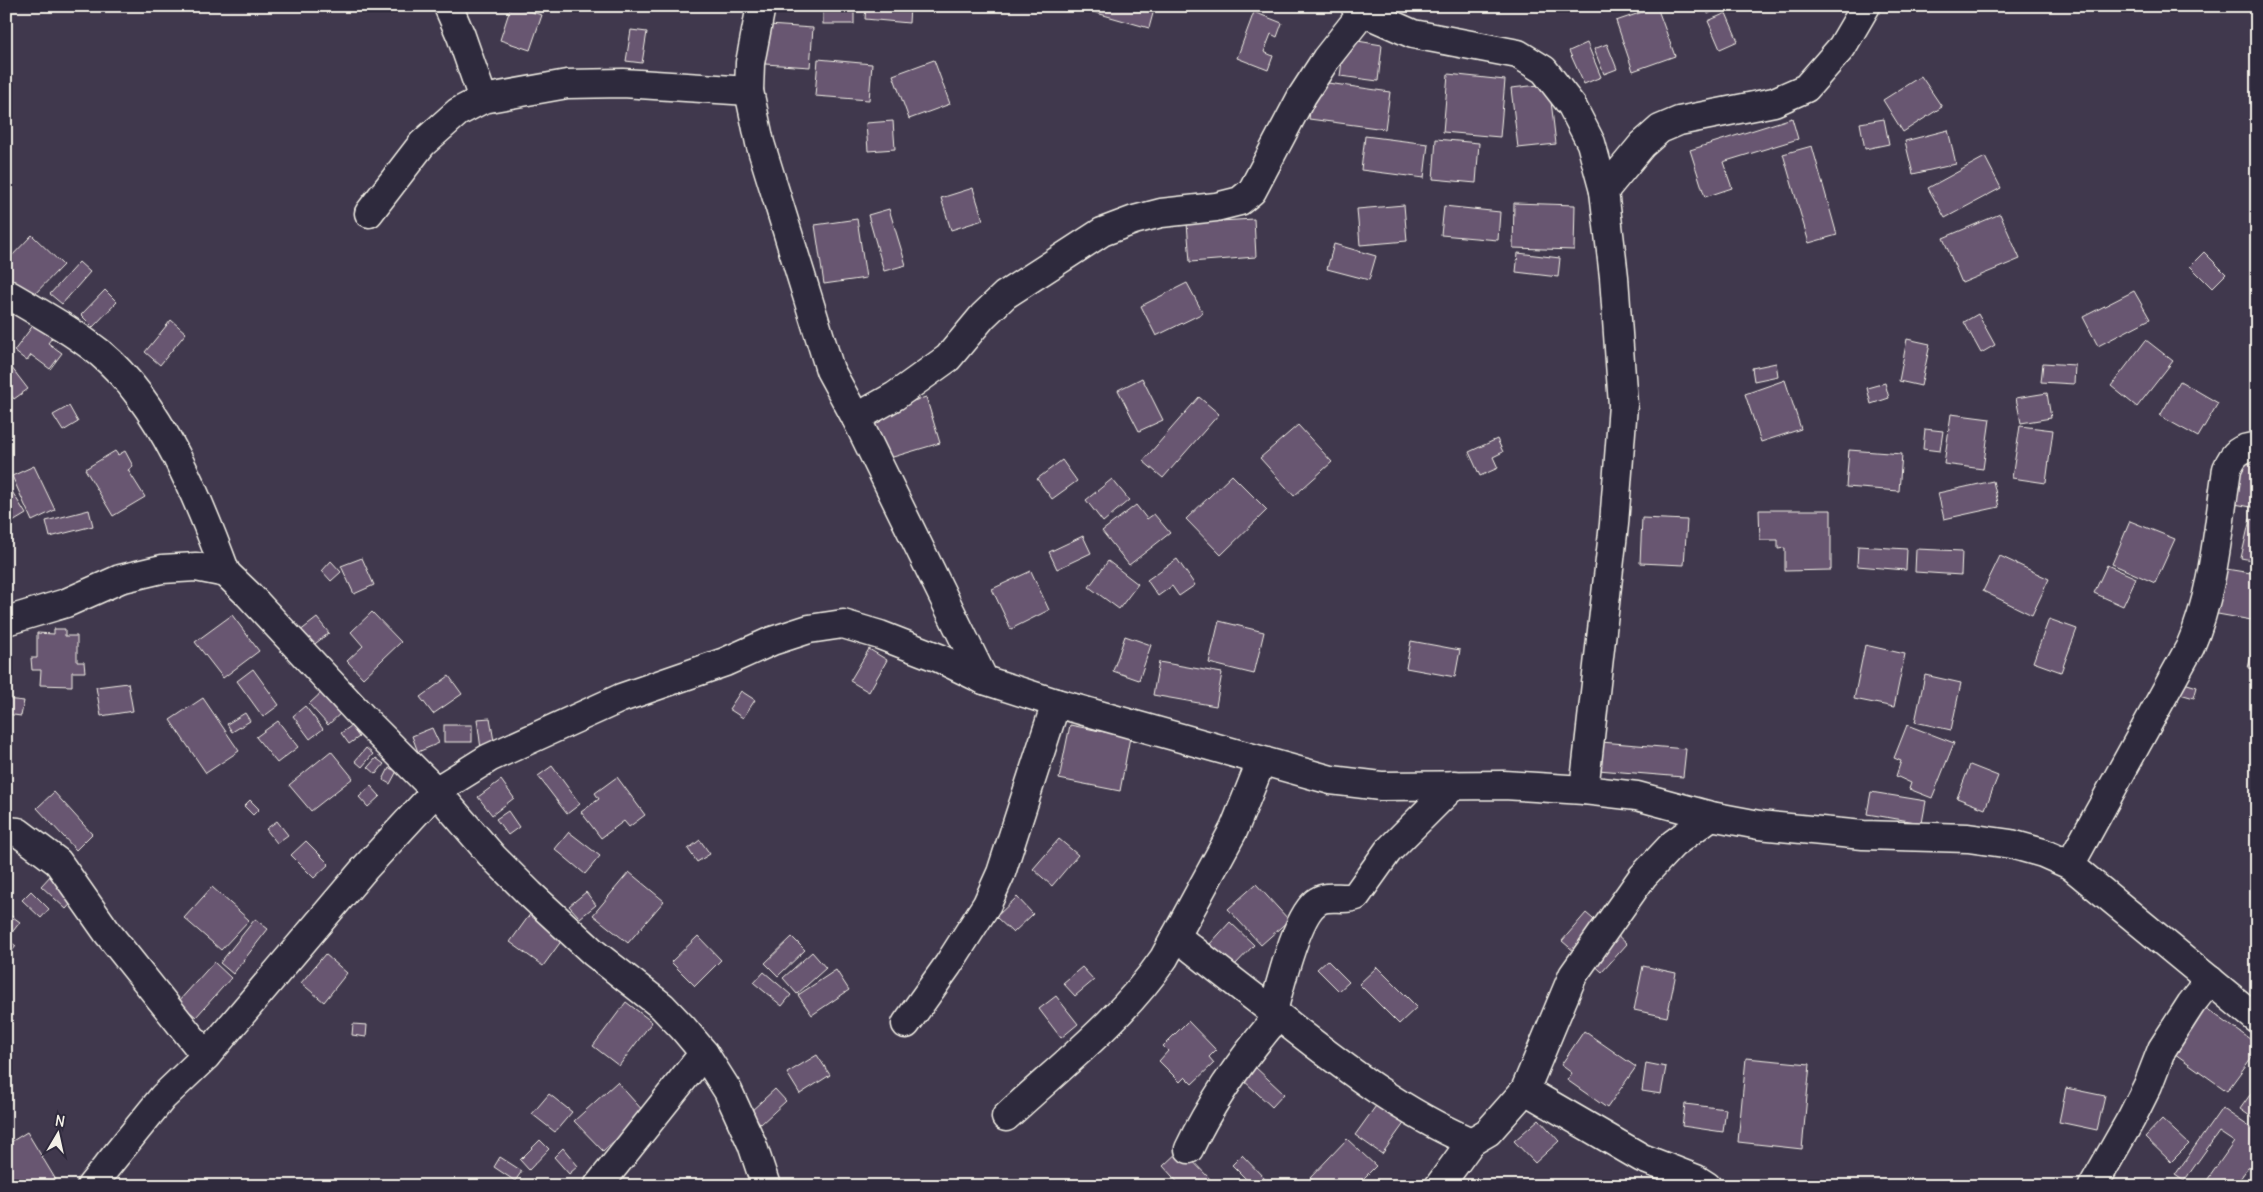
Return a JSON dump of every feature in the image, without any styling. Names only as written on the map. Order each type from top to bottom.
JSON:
[{"type":"street","points":[[448,6],[461,36],[483,99]]},
{"type":"street","points":[[761,6],[750,63],[749,91],[760,143],[830,370],[856,418],[984,680]]},
{"type":"street","points":[[1604,191],[1642,145],[1660,129],[1679,121],[1774,102],[1806,88],[1842,47],[1866,6]]},
{"type":"street","points":[[856,418],[896,396],[948,358],[983,316],[1005,295],[1102,232],[1134,220],[1161,213],[1216,207],[1240,201],[1252,191],[1302,96],[1359,9],[1413,34],[1518,54],[1544,70],[1572,106],[1591,143],[1604,191],[1614,277],[1623,405],[1614,524],[1584,790]]},
{"type":"street","points":[[369,213],[422,144],[458,112],[483,99],[566,84],[623,83],[749,91]]},
{"type":"street","points":[[6,294],[59,324],[100,354],[131,386],[166,436],[192,486],[226,573],[368,723],[436,791],[493,857],[594,953],[662,1006],[704,1053],[728,1091],[752,1144],[766,1186]]},
{"type":"street","points":[[2070,865],[2190,647],[2198,628],[2208,588],[2227,469],[2232,456],[2246,447],[2257,447]]},
{"type":"street","points":[[6,622],[66,603],[120,579],[162,569],[196,567],[226,573]]},
{"type":"street","points":[[91,1186],[163,1097],[206,1056],[366,867],[436,791],[489,758],[621,698],[701,671],[772,640],[809,629],[843,624],[939,658],[984,680],[1056,703],[1180,737],[1261,762],[1331,780],[1381,786],[1504,785],[1584,790],[1637,796],[1711,816],[1758,825],[1814,831],[1968,838],[2027,848],[2070,865],[2257,1019]]},
{"type":"street","points":[[906,1024],[948,965],[987,904],[1000,873],[1056,703]]},
{"type":"street","points":[[1006,1117],[1128,1004],[1151,978],[1234,829],[1261,762]]},
{"type":"street","points":[[1189,1149],[1217,1096],[1275,1014],[1288,958],[1303,917],[1308,909],[1316,901],[1324,898],[1348,899],[1356,896],[1388,851],[1454,785]]},
{"type":"street","points":[[1439,1186],[1471,1142],[1488,1132],[1525,1090],[1573,975],[1643,876],[1673,844],[1711,816]]},
{"type":"street","points":[[6,831],[18,832],[58,862],[107,932],[206,1056]]},
{"type":"street","points":[[1176,936],[1230,980],[1334,1059],[1408,1110],[1446,1131],[1471,1142]]},
{"type":"street","points":[[2095,1185],[2136,1111],[2162,1049],[2191,1004],[2210,980]]},
{"type":"street","points":[[598,1186],[704,1053]]},
{"type":"street","points":[[1525,1090],[1642,1158],[1696,1179],[1707,1186]]},
{"type":"building","points":[[367,6],[383,6],[372,13]]},
{"type":"building","points":[[511,6],[542,15],[530,50],[500,40]]},
{"type":"building","points":[[823,6],[854,6],[854,24],[823,24]]},
{"type":"building","points":[[866,6],[910,6],[909,23],[865,19]]},
{"type":"building","points":[[1095,6],[1155,6],[1149,28],[1093,12]]},
{"type":"building","points":[[1704,6],[1722,6],[1722,7],[1708,14]]},
{"type":"building","points":[[1657,7],[1675,56],[1633,71],[1616,21]]},
{"type":"building","points":[[1254,12],[1282,23],[1277,37],[1271,34],[1264,52],[1273,56],[1268,70],[1237,58]]},
{"type":"building","points":[[1726,13],[1738,41],[1720,49],[1708,21]]},
{"type":"building","points":[[768,25],[813,28],[810,67],[765,64]]},
{"type":"building","points":[[631,30],[647,32],[642,63],[626,61]]},
{"type":"building","points":[[1345,39],[1382,45],[1378,81],[1340,76]]},
{"type":"building","points":[[1587,43],[1601,77],[1584,84],[1569,51]]},
{"type":"building","points":[[1607,44],[1617,69],[1604,74],[1594,49]]},
{"type":"building","points":[[818,59],[872,64],[869,100],[815,96]]},
{"type":"building","points":[[934,60],[950,104],[909,119],[893,75]]},
{"type":"building","points":[[1448,74],[1505,80],[1500,137],[1443,132]]},
{"type":"building","points":[[1921,76],[1942,107],[1903,132],[1883,100]]},
{"type":"building","points":[[1314,81],[1390,92],[1385,129],[1309,119]]},
{"type":"building","points":[[1549,84],[1556,144],[1518,148],[1511,88]]},
{"type":"building","points":[[1792,118],[1798,139],[1723,162],[1732,188],[1705,197],[1690,150]]},
{"type":"building","points":[[1884,119],[1889,144],[1865,149],[1860,123]]},
{"type":"building","points":[[893,121],[895,149],[868,151],[866,123]]},
{"type":"building","points":[[1948,130],[1956,164],[1913,174],[1905,141]]},
{"type":"building","points":[[1365,136],[1428,144],[1424,178],[1361,170]]},
{"type":"building","points":[[1436,139],[1479,143],[1476,183],[1433,179]]},
{"type":"building","points":[[1812,146],[1837,235],[1809,243],[1783,154]]},
{"type":"building","points":[[1985,157],[2001,188],[1945,218],[1928,188]]},
{"type":"building","points":[[973,188],[983,220],[951,230],[941,198]]},
{"type":"building","points":[[1514,203],[1575,205],[1574,250],[1513,248]]},
{"type":"building","points":[[1404,205],[1407,241],[1360,245],[1357,209]]},
{"type":"building","points":[[1444,206],[1500,212],[1498,240],[1441,235]]},
{"type":"building","points":[[889,209],[906,265],[884,271],[868,215]]},
{"type":"building","points":[[2000,214],[2020,259],[1962,283],[1943,238]]},
{"type":"building","points":[[857,219],[866,278],[824,284],[815,225]]},
{"type":"building","points":[[1254,219],[1256,257],[1190,262],[1187,223]]},
{"type":"building","points":[[32,235],[63,265],[27,302],[6,282],[6,262]]},
{"type":"building","points":[[1334,244],[1376,256],[1369,280],[1327,269]]},
{"type":"building","points":[[2204,252],[2226,274],[2212,288],[2190,266]]},
{"type":"building","points":[[1518,253],[1560,258],[1558,277],[1516,272]]},
{"type":"building","points":[[79,262],[90,272],[62,304],[50,294]]},
{"type":"building","points":[[1187,283],[1203,313],[1156,336],[1141,306]]},
{"type":"building","points":[[105,290],[117,302],[93,327],[81,315]]},
{"type":"building","points":[[2134,291],[2150,319],[2098,346],[2083,317]]},
{"type":"building","points":[[1978,314],[1995,345],[1981,353],[1964,322]]},
{"type":"building","points":[[37,320],[55,334],[48,343],[62,353],[50,369],[31,355],[27,361],[14,351]]},
{"type":"building","points":[[171,320],[186,333],[160,365],[145,352]]},
{"type":"building","points":[[1907,339],[1930,344],[1921,386],[1899,381]]},
{"type":"building","points":[[2146,340],[2173,361],[2137,407],[2111,386]]},
{"type":"building","points":[[8,363],[28,389],[14,399],[6,389],[6,365]]},
{"type":"building","points":[[1776,363],[1778,376],[1754,381],[1752,368]]},
{"type":"building","points":[[2043,363],[2075,365],[2074,384],[2041,382]]},
{"type":"building","points":[[1142,378],[1163,420],[1139,431],[1118,390]]},
{"type":"building","points":[[1785,380],[1801,429],[1761,442],[1745,394]]},
{"type":"building","points":[[2180,381],[2218,403],[2198,437],[2160,416]]},
{"type":"building","points":[[1885,383],[1889,398],[1871,404],[1867,388]]},
{"type":"building","points":[[2047,393],[2051,418],[2021,423],[2016,398]]},
{"type":"building","points":[[926,397],[940,443],[883,460],[869,415]]},
{"type":"building","points":[[1199,397],[1219,414],[1163,478],[1143,461]]},
{"type":"building","points":[[69,406],[78,422],[63,431],[53,415]]},
{"type":"building","points":[[1951,414],[1990,419],[1983,469],[1944,464]]},
{"type":"building","points":[[1298,425],[1332,462],[1294,496],[1260,458]]},
{"type":"building","points":[[2020,426],[2053,430],[2046,483],[2012,478]]},
{"type":"building","points":[[1925,429],[1943,431],[1940,451],[1923,449]]},
{"type":"building","points":[[1497,439],[1503,452],[1493,457],[1498,468],[1480,476],[1469,452]]},
{"type":"building","points":[[1849,450],[1902,454],[1899,491],[1846,487]]},
{"type":"building","points":[[115,451],[118,455],[125,451],[133,466],[128,470],[145,497],[113,516],[85,469]]},
{"type":"building","points":[[1062,460],[1077,481],[1052,499],[1037,479]]},
{"type":"building","points":[[2237,462],[2257,465],[2257,508],[2229,503]]},
{"type":"building","points":[[34,466],[55,510],[32,521],[12,476]]},
{"type":"building","points":[[1232,475],[1267,510],[1221,555],[1186,519]]},
{"type":"building","points":[[1112,479],[1129,500],[1103,522],[1086,500]]},
{"type":"building","points":[[1993,481],[1999,507],[1944,519],[1938,493]]},
{"type":"building","points":[[6,482],[26,514],[6,526]]},
{"type":"building","points":[[1136,505],[1147,519],[1154,514],[1170,533],[1129,565],[1102,531]]},
{"type":"building","points":[[89,510],[93,526],[50,537],[46,521]]},
{"type":"building","points":[[1759,510],[1831,510],[1831,570],[1785,571],[1785,548],[1778,549],[1778,540],[1760,540]]},
{"type":"building","points":[[1642,518],[1687,520],[1684,565],[1640,563]]},
{"type":"building","points":[[2250,519],[2257,521],[2257,561],[2241,558]]},
{"type":"building","points":[[2130,521],[2175,539],[2155,583],[2112,564]]},
{"type":"building","points":[[1083,536],[1091,553],[1057,569],[1049,552]]},
{"type":"building","points":[[1858,546],[1907,549],[1906,570],[1857,566]]},
{"type":"building","points":[[1916,549],[1962,551],[1961,575],[1915,572]]},
{"type":"building","points":[[2000,556],[2049,579],[2032,615],[1983,591]]},
{"type":"building","points":[[362,558],[374,585],[354,594],[341,566]]},
{"type":"building","points":[[1177,559],[1195,585],[1179,596],[1172,586],[1158,596],[1147,580]]},
{"type":"building","points":[[331,561],[341,572],[331,581],[322,571]]},
{"type":"building","points":[[1108,561],[1138,584],[1119,609],[1089,587]]},
{"type":"building","points":[[2107,565],[2136,578],[2123,606],[2094,593]]},
{"type":"building","points":[[2220,568],[2257,574],[2257,621],[2212,613]]},
{"type":"building","points":[[1031,571],[1049,610],[1011,629],[992,589]]},
{"type":"building","points":[[372,612],[401,642],[363,678],[347,661],[363,646],[351,632]]},
{"type":"building","points":[[232,615],[259,651],[223,678],[195,642]]},
{"type":"building","points":[[317,618],[329,633],[307,650],[295,635]]},
{"type":"building","points":[[2049,619],[2077,629],[2061,672],[2033,662]]},
{"type":"building","points":[[1219,621],[1264,632],[1254,674],[1209,663]]},
{"type":"building","points":[[54,629],[65,629],[65,636],[77,636],[77,662],[84,662],[85,672],[72,672],[72,686],[40,685],[41,670],[32,670],[31,658],[37,658],[37,633],[54,634]]},
{"type":"building","points":[[1125,636],[1151,645],[1139,680],[1113,671]]},
{"type":"building","points":[[2257,636],[2257,670],[2248,668]]},
{"type":"building","points":[[1411,641],[1460,650],[1455,677],[1406,668]]},
{"type":"building","points":[[1865,645],[1905,654],[1894,707],[1854,699]]},
{"type":"building","points":[[869,649],[887,660],[869,692],[850,681]]},
{"type":"building","points":[[1159,662],[1222,673],[1216,706],[1153,695]]},
{"type":"building","points":[[253,669],[279,705],[263,717],[237,681]]},
{"type":"building","points":[[1925,675],[1961,683],[1951,730],[1915,722]]},
{"type":"building","points":[[449,676],[462,694],[433,714],[420,697]]},
{"type":"building","points":[[128,683],[133,711],[101,716],[96,687]]},
{"type":"building","points":[[2184,683],[2197,687],[2194,698],[2180,694]]},
{"type":"building","points":[[324,690],[343,711],[328,725],[309,704]]},
{"type":"building","points":[[741,691],[755,700],[743,718],[729,709]]},
{"type":"building","points":[[203,698],[239,751],[206,773],[170,720]]},
{"type":"building","points":[[6,699],[24,701],[21,716],[6,714]]},
{"type":"building","points":[[305,706],[323,729],[310,739],[293,716]]},
{"type":"building","points":[[245,713],[250,721],[232,732],[227,724]]},
{"type":"building","points":[[490,718],[495,747],[481,749],[477,719]]},
{"type":"building","points":[[278,721],[298,747],[277,763],[256,737]]},
{"type":"building","points":[[444,725],[472,725],[472,742],[444,742]]},
{"type":"building","points":[[1070,725],[1130,737],[1120,791],[1059,779]]},
{"type":"building","points":[[1907,725],[1954,743],[1932,798],[1909,789],[1911,783],[1896,776],[1901,761],[1894,758]]},
{"type":"building","points":[[351,726],[359,737],[349,744],[341,733]]},
{"type":"building","points":[[432,728],[439,743],[418,752],[412,736]]},
{"type":"building","points":[[1601,742],[1686,749],[1683,777],[1598,770]]},
{"type":"building","points":[[366,748],[373,754],[362,767],[355,761]]},
{"type":"building","points":[[331,751],[353,778],[311,811],[289,785]]},
{"type":"building","points":[[376,758],[384,764],[376,774],[368,767]]},
{"type":"building","points":[[1970,765],[1998,776],[1985,809],[1957,798]]},
{"type":"building","points":[[552,766],[580,804],[567,814],[538,776]]},
{"type":"building","points":[[389,768],[397,771],[390,784],[383,780]]},
{"type":"building","points":[[617,777],[645,815],[629,827],[624,821],[601,838],[581,812],[599,799],[595,793]]},
{"type":"building","points":[[501,780],[514,798],[492,815],[478,797]]},
{"type":"building","points":[[371,786],[380,796],[368,807],[359,797]]},
{"type":"building","points":[[54,792],[92,834],[76,850],[37,808]]},
{"type":"building","points":[[1871,792],[1926,801],[1922,823],[1867,814]]},
{"type":"building","points":[[250,800],[259,809],[253,815],[244,806]]},
{"type":"building","points":[[508,811],[519,827],[508,835],[496,819]]},
{"type":"building","points":[[277,821],[288,835],[277,843],[266,829]]},
{"type":"building","points":[[569,832],[600,856],[585,874],[555,849]]},
{"type":"building","points":[[1059,839],[1078,855],[1052,886],[1033,869]]},
{"type":"building","points":[[700,840],[710,854],[697,862],[688,849]]},
{"type":"building","points":[[306,841],[329,864],[314,878],[291,855]]},
{"type":"building","points":[[629,872],[664,901],[628,943],[593,915]]},
{"type":"building","points":[[52,874],[77,897],[66,909],[41,886]]},
{"type":"building","points":[[1256,884],[1289,920],[1261,945],[1228,909]]},
{"type":"building","points":[[212,887],[249,920],[221,950],[184,918]]},
{"type":"building","points":[[31,891],[49,909],[41,918],[22,900]]},
{"type":"building","points":[[586,892],[596,905],[580,918],[569,906]]},
{"type":"building","points":[[1017,897],[1033,914],[1013,933],[996,917]]},
{"type":"building","points":[[6,912],[20,922],[7,939],[16,946],[6,959]]},
{"type":"building","points":[[531,913],[565,936],[543,966],[510,942]]},
{"type":"building","points":[[1586,913],[1600,925],[1576,953],[1562,941]]},
{"type":"building","points":[[255,919],[268,929],[233,974],[220,963]]},
{"type":"building","points":[[1230,922],[1254,945],[1233,967],[1209,945]]},
{"type":"building","points":[[1615,933],[1627,944],[1602,972],[1590,961]]},
{"type":"building","points":[[698,936],[721,960],[695,986],[671,962]]},
{"type":"building","points":[[792,937],[805,950],[778,976],[765,963]]},
{"type":"building","points":[[812,952],[826,968],[797,994],[783,978]]},
{"type":"building","points":[[325,954],[347,973],[324,1002],[301,983]]},
{"type":"building","points":[[1327,960],[1349,982],[1339,991],[1317,969]]},
{"type":"building","points":[[214,962],[231,978],[196,1017],[178,1002]]},
{"type":"building","points":[[1643,966],[1676,973],[1667,1017],[1634,1010]]},
{"type":"building","points":[[1082,967],[1094,980],[1075,996],[1063,983]]},
{"type":"building","points":[[1377,967],[1417,1007],[1399,1024],[1359,984]]},
{"type":"building","points":[[836,970],[849,990],[812,1015],[798,995]]},
{"type":"building","points":[[764,972],[791,995],[782,1006],[754,983]]},
{"type":"building","points":[[1056,996],[1078,1024],[1061,1038],[1039,1009]]},
{"type":"building","points":[[626,1002],[652,1022],[619,1066],[593,1046]]},
{"type":"building","points":[[2203,1006],[2257,1044],[2257,1050],[2227,1091],[2171,1051]]},
{"type":"building","points":[[1188,1021],[1216,1050],[1209,1057],[1214,1063],[1192,1084],[1185,1077],[1180,1082],[1159,1061],[1168,1051],[1163,1046]]},
{"type":"building","points":[[353,1024],[367,1025],[366,1037],[352,1035]]},
{"type":"building","points":[[1584,1031],[1636,1067],[1607,1108],[1567,1080],[1572,1073],[1561,1065]]},
{"type":"building","points":[[817,1055],[830,1075],[800,1094],[787,1073]]},
{"type":"building","points":[[1746,1058],[1810,1064],[1802,1149],[1738,1142]]},
{"type":"building","points":[[1646,1063],[1666,1067],[1661,1094],[1642,1091]]},
{"type":"building","points":[[1254,1066],[1284,1094],[1272,1107],[1242,1079]]},
{"type":"building","points":[[617,1082],[645,1113],[603,1151],[574,1121]]},
{"type":"building","points":[[2257,1085],[2257,1121],[2240,1109]]},
{"type":"building","points":[[2066,1088],[2105,1096],[2097,1130],[2059,1122]]},
{"type":"building","points":[[775,1089],[786,1101],[761,1124],[750,1112]]},
{"type":"building","points":[[549,1094],[572,1112],[555,1132],[532,1114]]},
{"type":"building","points":[[1378,1103],[1405,1122],[1382,1154],[1355,1135]]},
{"type":"building","points":[[1685,1104],[1726,1109],[1723,1132],[1682,1126]]},
{"type":"building","points":[[2222,1108],[2257,1132],[2257,1155],[2235,1186],[2203,1186],[2234,1142],[2219,1132],[2184,1181],[2175,1175]]},
{"type":"building","points":[[1539,1119],[1559,1141],[1535,1163],[1514,1141]]},
{"type":"building","points":[[2162,1119],[2189,1144],[2171,1162],[2145,1137]]},
{"type":"building","points":[[27,1132],[56,1180],[47,1186],[8,1186],[6,1183],[6,1145]]},
{"type":"building","points":[[1347,1139],[1376,1166],[1356,1186],[1319,1186],[1310,1178]]},
{"type":"building","points":[[540,1140],[549,1149],[529,1170],[520,1160]]},
{"type":"building","points":[[563,1148],[578,1166],[569,1174],[554,1157]]},
{"type":"building","points":[[1181,1149],[1211,1180],[1204,1186],[1181,1186],[1163,1166]]},
{"type":"building","points":[[1242,1155],[1265,1179],[1257,1186],[1253,1186],[1232,1165]]},
{"type":"building","points":[[500,1157],[522,1171],[515,1181],[494,1167]]},
{"type":"building","points":[[893,1179],[899,1186],[885,1186]]}]
